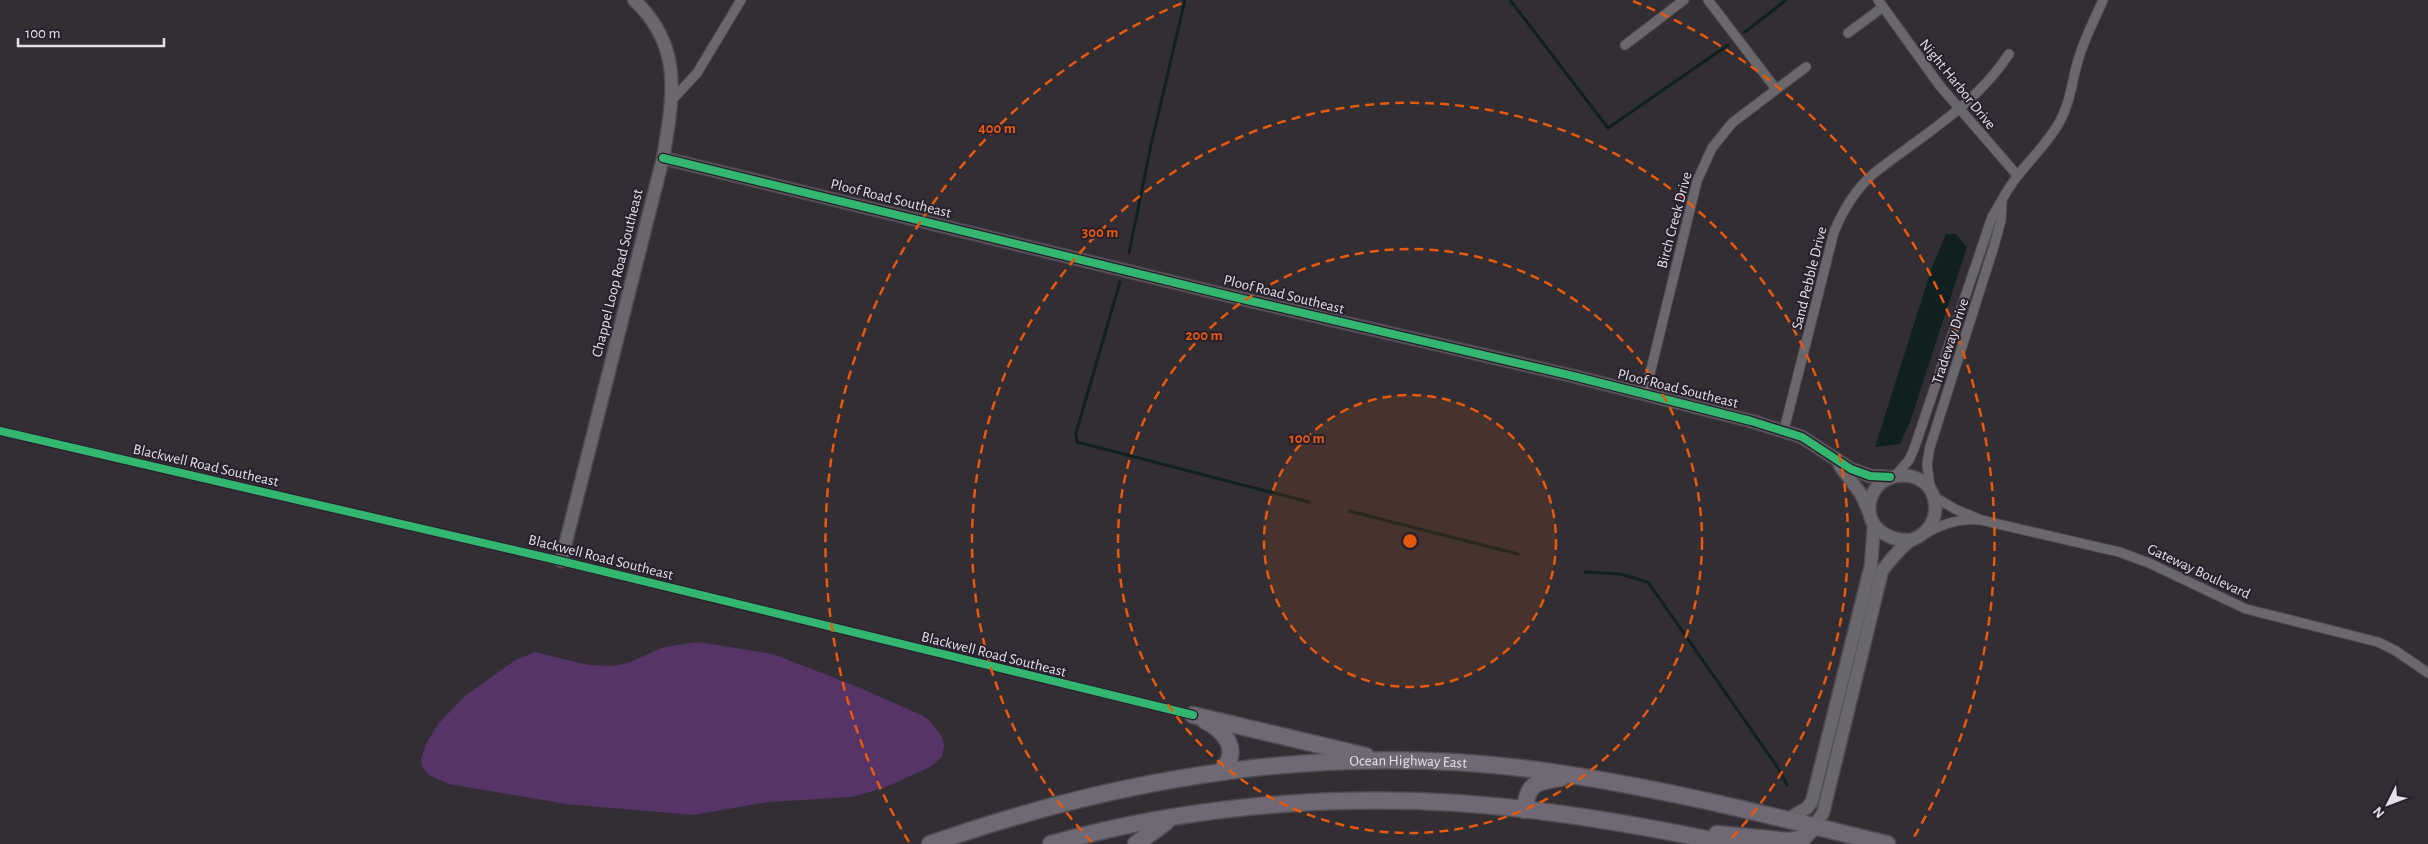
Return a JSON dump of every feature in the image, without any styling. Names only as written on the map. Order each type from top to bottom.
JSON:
[{"type":"highway","points":[[1194,715],[1394,761]]},
{"type":"highway","points":[[1194,715],[1218,730],[1230,746],[1230,759],[1220,772]]},
{"type":"highway","name":"Ocean Highway East","points":[[930,844],[1058,803],[1145,784],[1220,772],[1304,764],[1394,761],[1501,766],[1576,776],[1677,795],[1887,844]]},
{"type":"highway","points":[[1525,810],[1526,797],[1536,783],[1576,776]]},
{"type":"highway","points":[[1051,844],[1175,817],[1250,808],[1375,801],[1457,803],[1525,810],[1653,828],[1790,841],[1803,838],[1814,826]]},
{"type":"highway","points":[[1136,844],[1175,817]]},
{"type":"highway","points":[[1653,828],[1730,844]]},
{"type":"street","name":"Chappel Loop Road Southeast","points":[[561,560],[663,158],[673,99],[672,74],[661,37],[652,20],[634,0]]},
{"type":"street","points":[[673,99],[697,73],[741,0]]},
{"type":"street","points":[[1625,45],[1684,0]]},
{"type":"street","points":[[1708,0],[1776,89]]},
{"type":"street","name":"Tradeway Drive","points":[[1893,476],[1909,460],[1914,449],[1992,217],[2016,175],[2044,145],[2062,117],[2073,88],[2083,45],[2103,0]]},
{"type":"street","name":"Night Harbor Drive","points":[[1848,33],[1881,4],[1923,65],[1959,110],[2016,175]]},
{"type":"street","name":"Sand Pebble Drive","points":[[1784,430],[1834,232],[1843,212],[1864,182],[1959,110],[1984,87],[2009,54]]},
{"type":"street","name":"Birch Creek Drive","points":[[1645,394],[1691,203],[1704,162],[1722,134],[1732,123],[1806,67]]},
{"type":"street","name":"Ploof Road Southeast","points":[[663,158],[1234,297],[1645,394],[1784,430],[1802,437],[1851,469],[1870,476],[1893,476]]},
{"type":"street","name":"Tradeway Drive","points":[[1932,493],[1927,464],[1930,447],[1994,246],[2001,220],[2002,200]]},
{"type":"street","name":"Blackwell Road Southeast","points":[[0,431],[561,560],[1088,691],[1194,715]]},
{"type":"street","name":"Ploof Road Southeast","points":[[1834,458],[1848,473],[1872,519]]},
{"type":"street","points":[[1786,820],[1807,808],[1812,801],[1871,565],[1872,519],[1870,502],[1874,492],[1880,483],[1893,476],[1915,477],[1932,493],[1955,509],[1981,520]]},
{"type":"street","points":[[1814,826],[1823,813],[1882,571],[1891,558],[1915,538],[1927,531],[1935,514],[1932,493]]},
{"type":"street","points":[[1872,519],[1880,532],[1889,538],[1900,541],[1915,538],[1942,524],[1963,519],[1981,520]]},
{"type":"street","name":"Gateway Boulevard","points":[[1981,520],[2139,559],[2246,609],[2378,642],[2396,651],[2428,673]]},
{"type":"shaded area","points":[[1946,234],[1956,234],[1967,247],[1910,422],[1900,444],[1875,447],[1932,267]]},
{"type":"shaded area","points":[[698,642],[773,654],[858,687],[921,715],[929,720],[942,737],[944,745],[942,757],[930,767],[884,788],[851,797],[769,802],[693,815],[566,804],[449,784],[429,775],[422,767],[421,759],[426,744],[438,724],[465,696],[514,661],[535,652],[588,665],[614,666],[628,663],[664,647]]},
{"type":"waterway","points":[[1129,253],[1151,145],[1185,0]]},
{"type":"waterway","points":[[1510,0],[1608,128],[1728,45]]},
{"type":"waterway","points":[[1745,32],[1786,0]]},
{"type":"waterway","points":[[1120,282],[1076,433],[1077,442],[1309,502]]},
{"type":"waterway","points":[[1349,511],[1518,554]]},
{"type":"waterway","points":[[1585,572],[1620,574],[1648,582],[1778,768],[1787,785]]},
{"type":"cycle path","points":[[663,158],[1234,297],[1573,376],[1751,421],[1802,437],[1851,469],[1870,476],[1890,477]]},
{"type":"cycle path","points":[[0,431],[561,561],[1193,715]]}]
